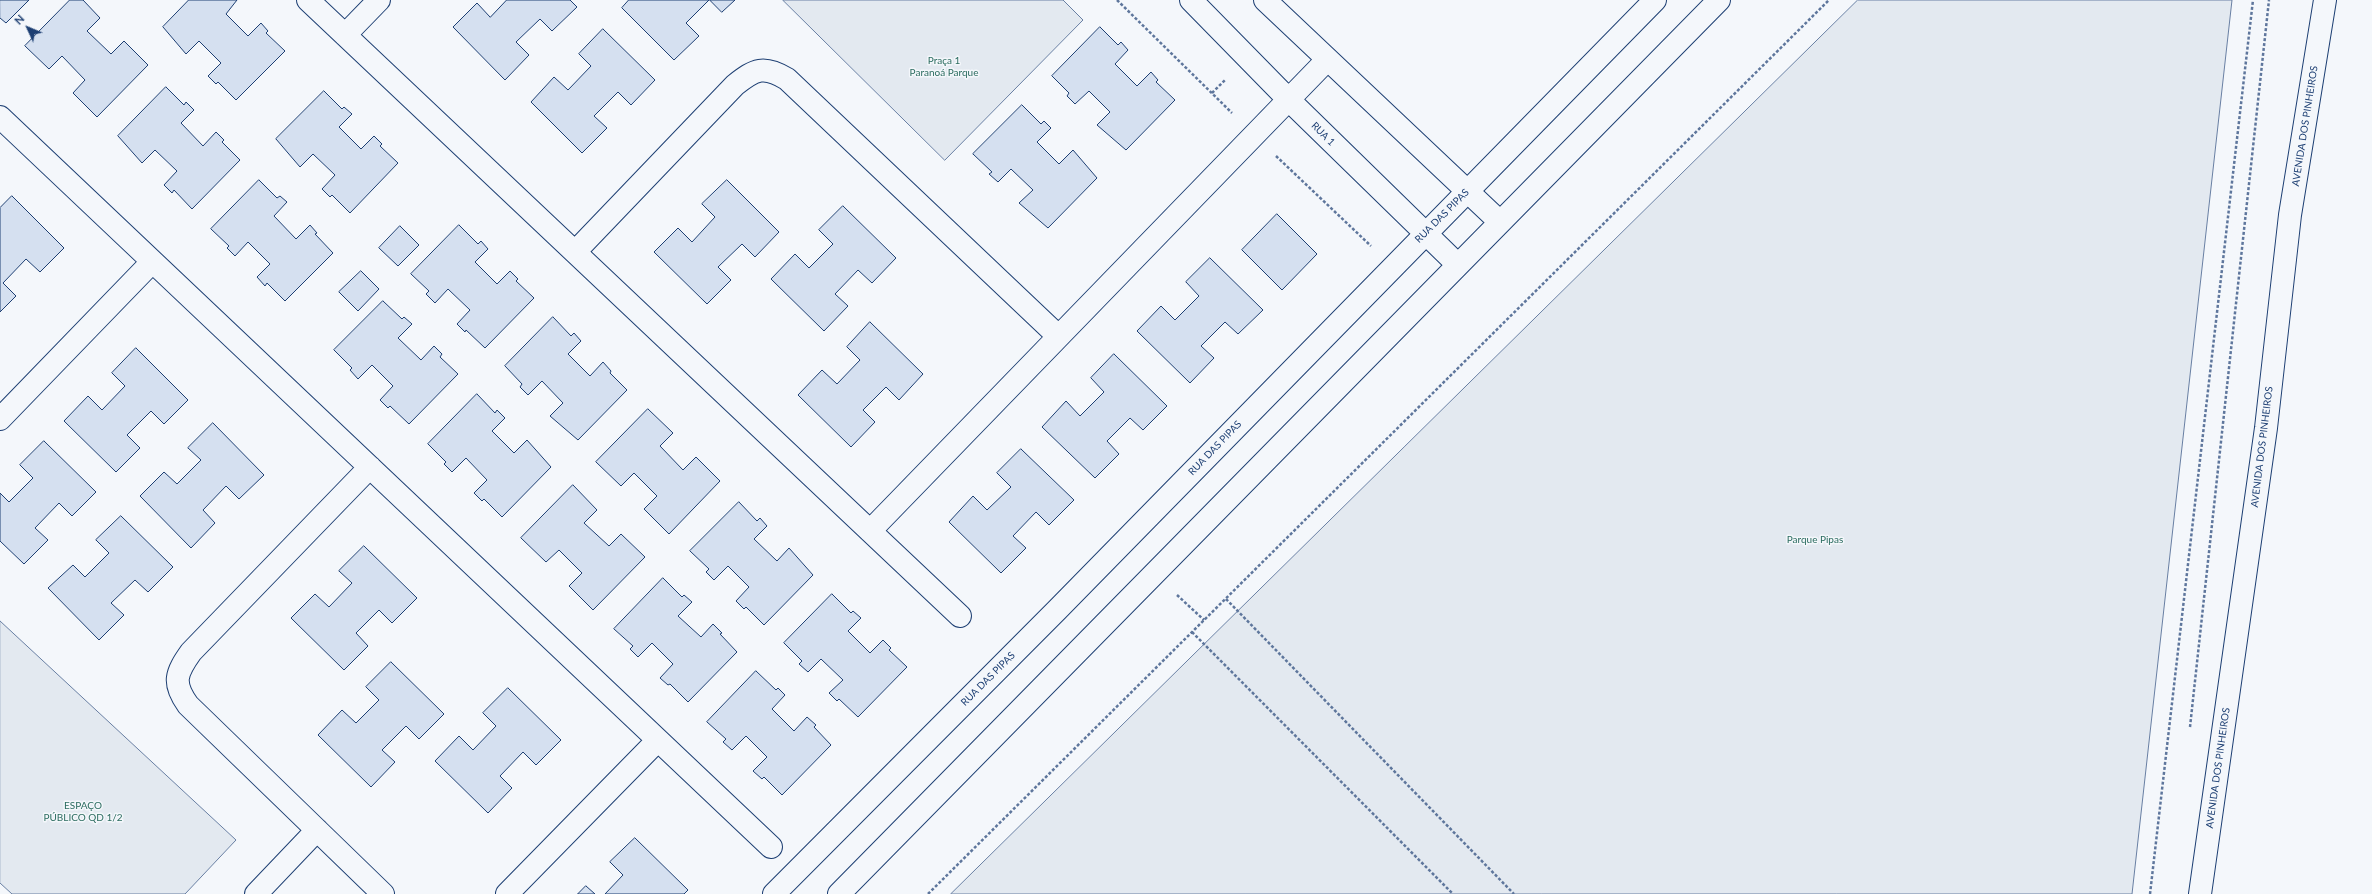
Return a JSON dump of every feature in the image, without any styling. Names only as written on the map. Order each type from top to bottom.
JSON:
[{"type":"street","points":[[308,0],[960,616]]},
{"type":"street","points":[[345,35],[379,0]]},
{"type":"street","name":"RUA 1","points":[[1191,0],[1289,100],[1458,265]]},
{"type":"street","points":[[1265,0],[1500,222]]},
{"type":"street","name":"RUA DAS PIPAS","points":[[774,894],[1058,609],[1655,0]]},
{"type":"street","points":[[839,894],[1156,574],[1719,0]]},
{"type":"street","name":"AVENIDA DOS PINHEIROS","points":[[2200,894],[2266,428],[2290,215],[2325,0]]},
{"type":"street","points":[[870,531],[1327,60]]},
{"type":"street","points":[[575,252],[735,85],[748,74],[762,69],[774,71],[787,79],[1058,336]]},
{"type":"street","points":[[0,117],[771,847]]},
{"type":"street","points":[[0,419],[152,262]]},
{"type":"street","points":[[370,467],[191,652],[182,666],[177,680],[179,693],[188,705],[383,894]]},
{"type":"street","points":[[507,894],[658,740]]},
{"type":"street","points":[[256,894],[317,830]]},
{"type":"path","points":[[1117,0],[1374,249]]},
{"type":"path","points":[[928,894],[1829,0]]},
{"type":"path","points":[[2150,894],[2253,0]]},
{"type":"path","points":[[2190,728],[2268,0]]},
{"type":"path","points":[[1156,574],[1204,620]]},
{"type":"path","points":[[1226,599],[1514,894]]},
{"type":"path","points":[[1192,632],[1453,894]]},
{"type":"green space","name":"Praça 1 Paranoá Parque","points":[[783,0],[1063,0],[1083,20],[945,160]]},
{"type":"green space","name":"Parque Pipas","points":[[1858,0],[2232,0],[2132,894],[951,894]]},
{"type":"green space","name":"ESPAÇO PÚBLICO QD 1/2","points":[[0,621],[236,840],[185,894],[12,894],[0,883]]},
{"type":"building","points":[[0,0],[29,0],[6,23],[0,18]]},
{"type":"building","points":[[70,0],[83,0],[100,18],[87,31],[111,54],[124,41],[148,65],[97,117],[73,93],[85,80],[62,56],[49,69],[25,46]]},
{"type":"building","points":[[189,0],[237,0],[226,14],[248,36],[261,23],[268,31],[266,33],[285,51],[236,100],[218,82],[216,84],[208,76],[221,63],[199,41],[186,54],[163,27]]},
{"type":"building","points":[[507,0],[570,0],[577,7],[552,31],[540,19],[516,42],[529,55],[505,80],[453,27],[477,3],[490,17]]},
{"type":"building","points":[[629,0],[709,0],[686,23],[699,36],[674,60],[622,8]]},
{"type":"building","points":[[710,0],[735,0],[722,12]]},
{"type":"building","points":[[1100,27],[1118,45],[1121,42],[1128,50],[1115,64],[1137,86],[1151,72],[1158,80],[1156,82],[1175,100],[1126,150],[1097,125],[1110,112],[1089,91],[1075,104],[1067,96],[1069,93],[1052,76]]},
{"type":"building","points":[[603,29],[655,80],[631,105],[618,92],[594,116],[607,128],[582,153],[531,102],[554,77],[568,90],[591,66],[579,54]]},
{"type":"building","points":[[166,87],[184,105],[186,102],[194,110],[181,123],[203,146],[216,132],[224,140],[222,142],[240,160],[192,209],[174,190],[172,193],[164,185],[177,171],[155,150],[142,163],[118,136]]},
{"type":"building","points":[[324,91],[342,109],[344,107],[352,114],[339,127],[361,149],[374,136],[382,144],[380,146],[398,163],[350,213],[332,195],[330,197],[322,189],[335,175],[313,154],[300,167],[276,139]]},
{"type":"building","points":[[1022,105],[1041,124],[1044,121],[1051,128],[1037,142],[1059,164],[1073,150],[1097,178],[1048,228],[1019,203],[1033,190],[1011,169],[998,182],[989,174],[992,172],[973,154]]},
{"type":"building","points":[[259,180],[277,198],[280,196],[287,202],[274,216],[296,239],[310,225],[317,233],[315,234],[333,253],[285,301],[267,283],[265,286],[257,277],[270,264],[248,242],[235,256],[227,248],[229,246],[211,229]]},
{"type":"building","points":[[727,180],[779,232],[755,257],[742,244],[718,267],[731,280],[707,304],[654,252],[678,228],[692,242],[715,217],[702,204]]},
{"type":"building","points":[[12,196],[64,248],[40,272],[26,259],[3,283],[16,296],[0,312],[0,208]]},
{"type":"building","points":[[843,206],[896,258],[872,283],[858,270],[835,294],[848,306],[824,331],[771,279],[795,254],[809,268],[833,244],[819,230]]},
{"type":"building","points":[[1277,214],[1317,254],[1282,290],[1242,250]]},
{"type":"building","points":[[459,225],[478,244],[481,241],[488,249],[475,262],[497,284],[510,271],[518,279],[516,281],[534,298],[485,348],[466,330],[465,332],[457,324],[470,310],[448,289],[435,303],[426,294],[429,291],[411,274]]},
{"type":"building","points":[[400,226],[419,245],[398,266],[379,248]]},
{"type":"building","points":[[1210,258],[1263,310],[1238,334],[1225,322],[1201,346],[1214,358],[1190,383],[1137,331],[1161,306],[1175,320],[1199,296],[1186,282]]},
{"type":"building","points":[[361,271],[379,289],[358,311],[339,292]]},
{"type":"building","points":[[383,301],[402,319],[404,317],[412,324],[398,338],[421,360],[434,346],[442,354],[440,357],[458,374],[409,424],[390,406],[388,408],[380,400],[393,386],[372,365],[358,379],[350,370],[352,368],[334,350]]},
{"type":"building","points":[[553,317],[571,336],[574,333],[581,341],[568,354],[590,376],[603,362],[611,371],[610,373],[627,390],[578,440],[550,416],[563,403],[542,381],[528,395],[520,387],[522,384],[505,366]]},
{"type":"building","points":[[870,322],[923,374],[899,400],[886,387],[863,410],[875,422],[851,447],[798,395],[822,370],[837,384],[860,360],[847,347]]},
{"type":"building","points":[[136,348],[188,400],[164,424],[151,411],[127,435],[140,448],[116,472],[64,421],[88,396],[102,410],[125,386],[112,373]]},
{"type":"building","points":[[1114,354],[1167,406],[1143,430],[1130,418],[1107,441],[1119,454],[1095,478],[1042,427],[1066,401],[1080,416],[1104,392],[1091,378]]},
{"type":"building","points":[[477,394],[495,413],[497,410],[505,418],[492,431],[514,453],[527,440],[551,467],[502,517],[484,499],[482,501],[474,493],[487,480],[466,458],[452,472],[444,464],[446,462],[428,444]]},
{"type":"building","points":[[648,409],[673,433],[660,446],[683,470],[696,457],[720,481],[669,534],[644,509],[657,496],[634,473],[621,486],[596,462]]},
{"type":"building","points":[[213,423],[264,475],[239,499],[226,486],[203,510],[215,523],[191,548],[140,496],[164,472],[177,484],[201,460],[188,448]]},
{"type":"building","points":[[44,441],[96,492],[72,516],[59,503],[35,528],[48,540],[24,564],[0,541],[0,493],[9,502],[33,478],[20,465]]},
{"type":"building","points":[[1021,449],[1074,500],[1049,525],[1036,512],[1013,536],[1026,548],[1001,573],[949,522],[973,496],[987,510],[1011,487],[997,473]]},
{"type":"building","points":[[573,485],[597,510],[584,523],[609,546],[621,534],[645,557],[593,610],[569,586],[582,573],[559,550],[546,562],[521,538]]},
{"type":"building","points":[[739,502],[757,521],[760,518],[767,526],[754,539],[777,561],[789,548],[813,575],[764,625],[746,607],[744,609],[736,601],[749,587],[728,566],[714,580],[706,572],[709,569],[690,551]]},
{"type":"building","points":[[121,516],[173,567],[148,592],[135,580],[111,603],[124,615],[99,640],[48,588],[73,565],[85,577],[109,553],[96,540]]},
{"type":"building","points":[[364,546],[417,598],[392,623],[379,610],[356,633],[368,646],[344,670],[291,618],[315,594],[329,607],[352,583],[339,571]]},
{"type":"building","points":[[663,578],[682,597],[684,595],[692,602],[678,616],[701,637],[713,624],[737,652],[688,702],[670,684],[668,685],[660,678],[673,664],[652,643],[638,657],[630,649],[633,646],[614,629]]},
{"type":"building","points":[[832,594],[851,613],[853,611],[861,618],[848,631],[870,653],[883,640],[891,648],[889,650],[907,667],[858,717],[839,699],[837,701],[829,693],[843,680],[821,659],[808,672],[799,664],[802,661],[784,643]]},
{"type":"building","points":[[391,662],[444,714],[419,739],[406,726],[382,750],[395,762],[371,787],[318,735],[342,710],[356,723],[379,700],[366,687]]},
{"type":"building","points":[[756,671],[776,690],[778,688],[785,695],[772,709],[794,731],[807,717],[816,725],[814,727],[831,745],[782,795],[764,777],[762,779],[753,771],[767,757],[746,736],[732,750],[723,742],[726,739],[707,722]]},
{"type":"building","points":[[508,688],[561,740],[536,765],[523,752],[500,776],[512,788],[488,813],[435,761],[459,736],[473,750],[496,726],[483,713]]},
{"type":"building","points":[[635,838],[688,890],[684,894],[605,894],[623,875],[610,862]]},
{"type":"building","points":[[586,886],[595,894],[578,894]]}]
